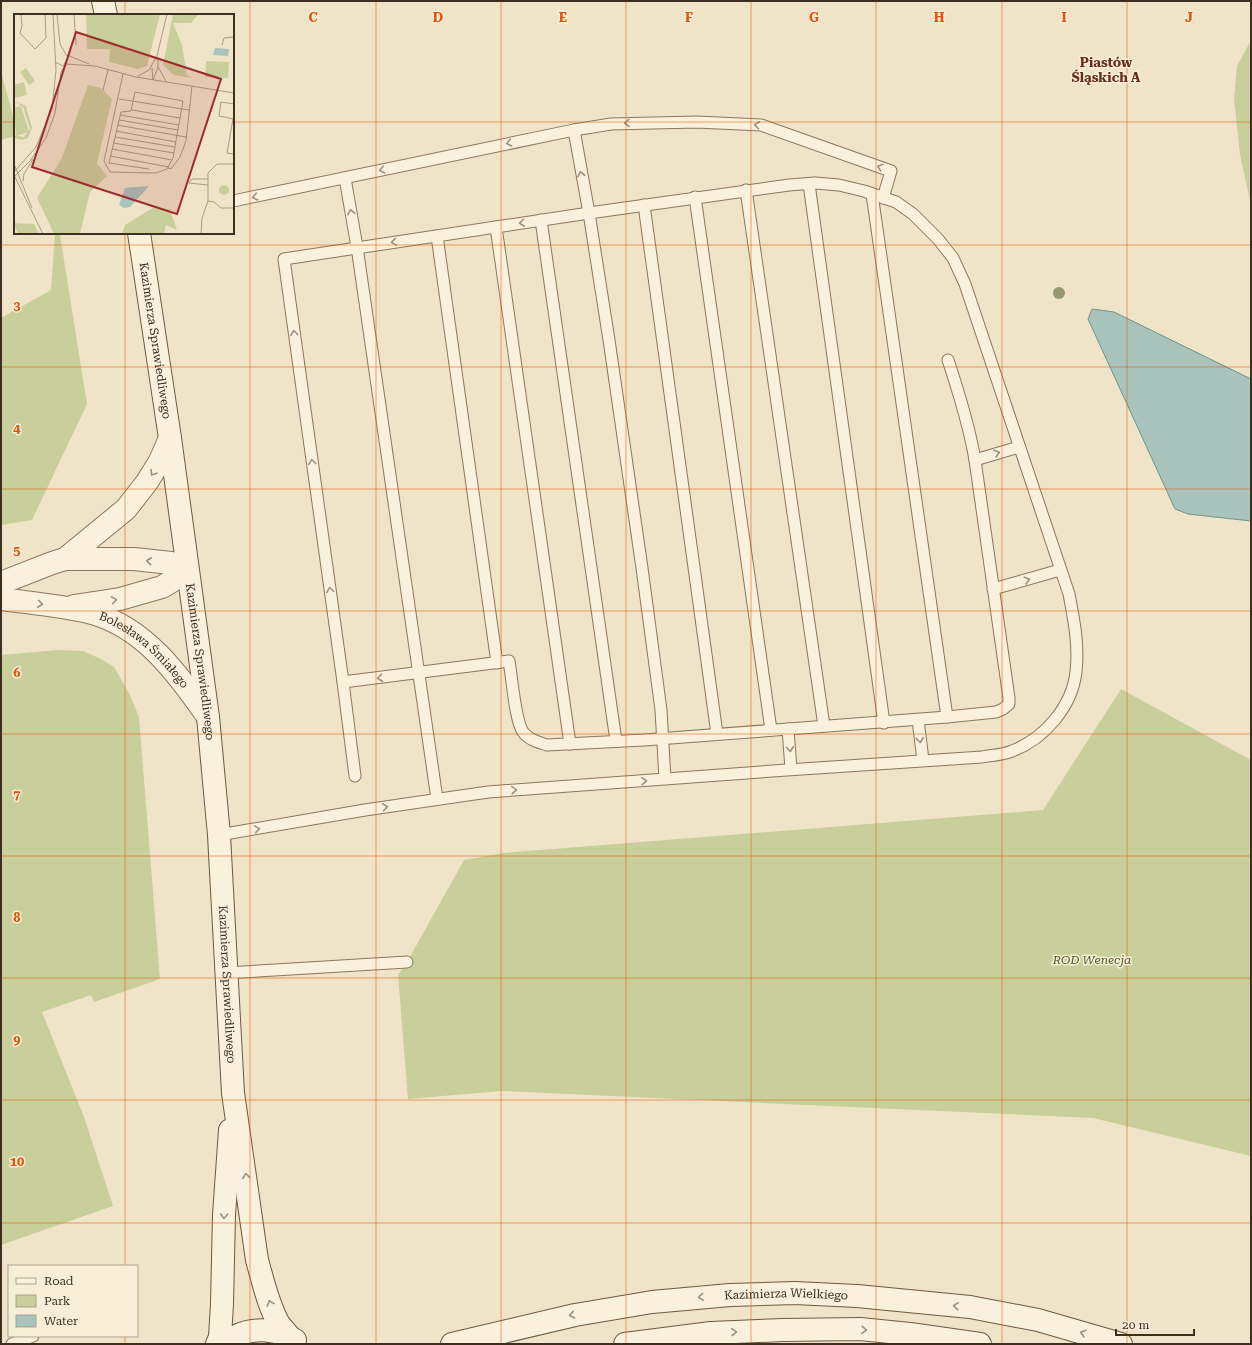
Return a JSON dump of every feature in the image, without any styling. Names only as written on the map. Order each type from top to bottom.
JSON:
[{"type":"street","points":[[103,1],[106,14]]},
{"type":"street","name":"Kazimierza Sprawiedliwego","points":[[139,234],[170,438],[208,717],[219,835],[233,1093],[257,1260],[274,1312],[280,1324],[295,1340]]},
{"type":"street","points":[[65,559],[126,509],[154,472],[170,438]]},
{"type":"street","points":[[1,583],[65,559],[134,560],[171,563],[187,567]]},
{"type":"street","name":"Bolesława Śmiałego","points":[[62,608],[120,599],[162,587],[172,581],[187,567]]},
{"type":"street","name":"Bolesława Śmiałego","points":[[1,599],[92,613],[115,622],[142,639],[169,664],[183,681],[208,717]]},
{"type":"street","name":"Kazimierza Sprawiedliwego","points":[[217,1344],[220,1337],[224,1215],[233,1093]]},
{"type":"street","name":"Kazimierza Wielkiego","points":[[452,1344],[575,1315],[652,1302],[730,1295],[795,1293],[857,1296],[970,1308],[1038,1320],[1121,1344]]},
{"type":"street","points":[[625,1344],[711,1333],[860,1329],[910,1334],[980,1344]]},
{"type":"street","points":[[223,1344],[237,1335],[255,1331],[273,1331],[295,1340]]},
{"type":"lane","points":[[234,202],[574,130],[612,124],[697,122],[761,125],[891,171],[878,196],[947,717]]},
{"type":"lane","points":[[574,130],[589,213],[642,568],[661,710],[665,779]]},
{"type":"lane","points":[[345,178],[357,247],[437,799]]},
{"type":"lane","points":[[809,184],[884,723]]},
{"type":"lane","points":[[219,835],[365,810],[488,792],[791,769],[982,757],[1011,751],[1036,738],[1061,712],[1070,694],[1076,674],[1077,653],[1075,625],[1069,594],[965,284],[953,258],[938,239],[913,214],[896,202],[839,185],[809,184],[789,185],[695,197],[284,259],[355,776]]},
{"type":"lane","points":[[746,190],[824,726]]},
{"type":"lane","points":[[695,197],[771,730]]},
{"type":"lane","points":[[644,205],[717,734]]},
{"type":"lane","points":[[541,220],[616,741]]},
{"type":"lane","points":[[496,227],[570,744]]},
{"type":"lane","points":[[437,236],[497,663]]},
{"type":"lane","points":[[343,682],[509,661],[518,719],[523,732],[533,741],[547,745],[884,723],[996,712],[1004,709],[1009,704],[1009,698],[976,460],[964,408],[948,360]]},
{"type":"lane","points":[[976,460],[1019,447]]},
{"type":"lane","points":[[993,589],[1060,570]]},
{"type":"lane","points":[[918,720],[923,760]]},
{"type":"lane","points":[[788,729],[791,769]]},
{"type":"lane","points":[[226,973],[407,962]]},
{"type":"lane","points":[[12,1344],[30,1337]]},
{"type":"green space","points":[[1251,42],[1251,205],[1240,155],[1234,99],[1237,66]]},
{"type":"green space","points":[[1,71],[14,120],[14,136],[1,140]]},
{"type":"green space","points":[[55,234],[58,234],[60,235],[87,404],[32,520],[1,525],[1,318],[51,290]]},
{"type":"green space","points":[[58,650],[83,651],[114,667],[130,695],[139,717],[160,979],[94,1002],[91,995],[42,1012],[84,1117],[113,1206],[1,1245],[1,655]]},
{"type":"green space","name":"ROD Wenecja","points":[[1121,689],[1251,760],[1251,1156],[1093,1118],[502,1091],[408,1099],[398,975],[407,962],[464,860],[503,853],[1043,810]]},
{"type":"water","points":[[1092,309],[1114,312],[1251,379],[1251,521],[1188,514],[1175,509],[1088,319]]},
{"type":"district","name":"Piastów Śląskich A","points":[[1106,70]]}]
